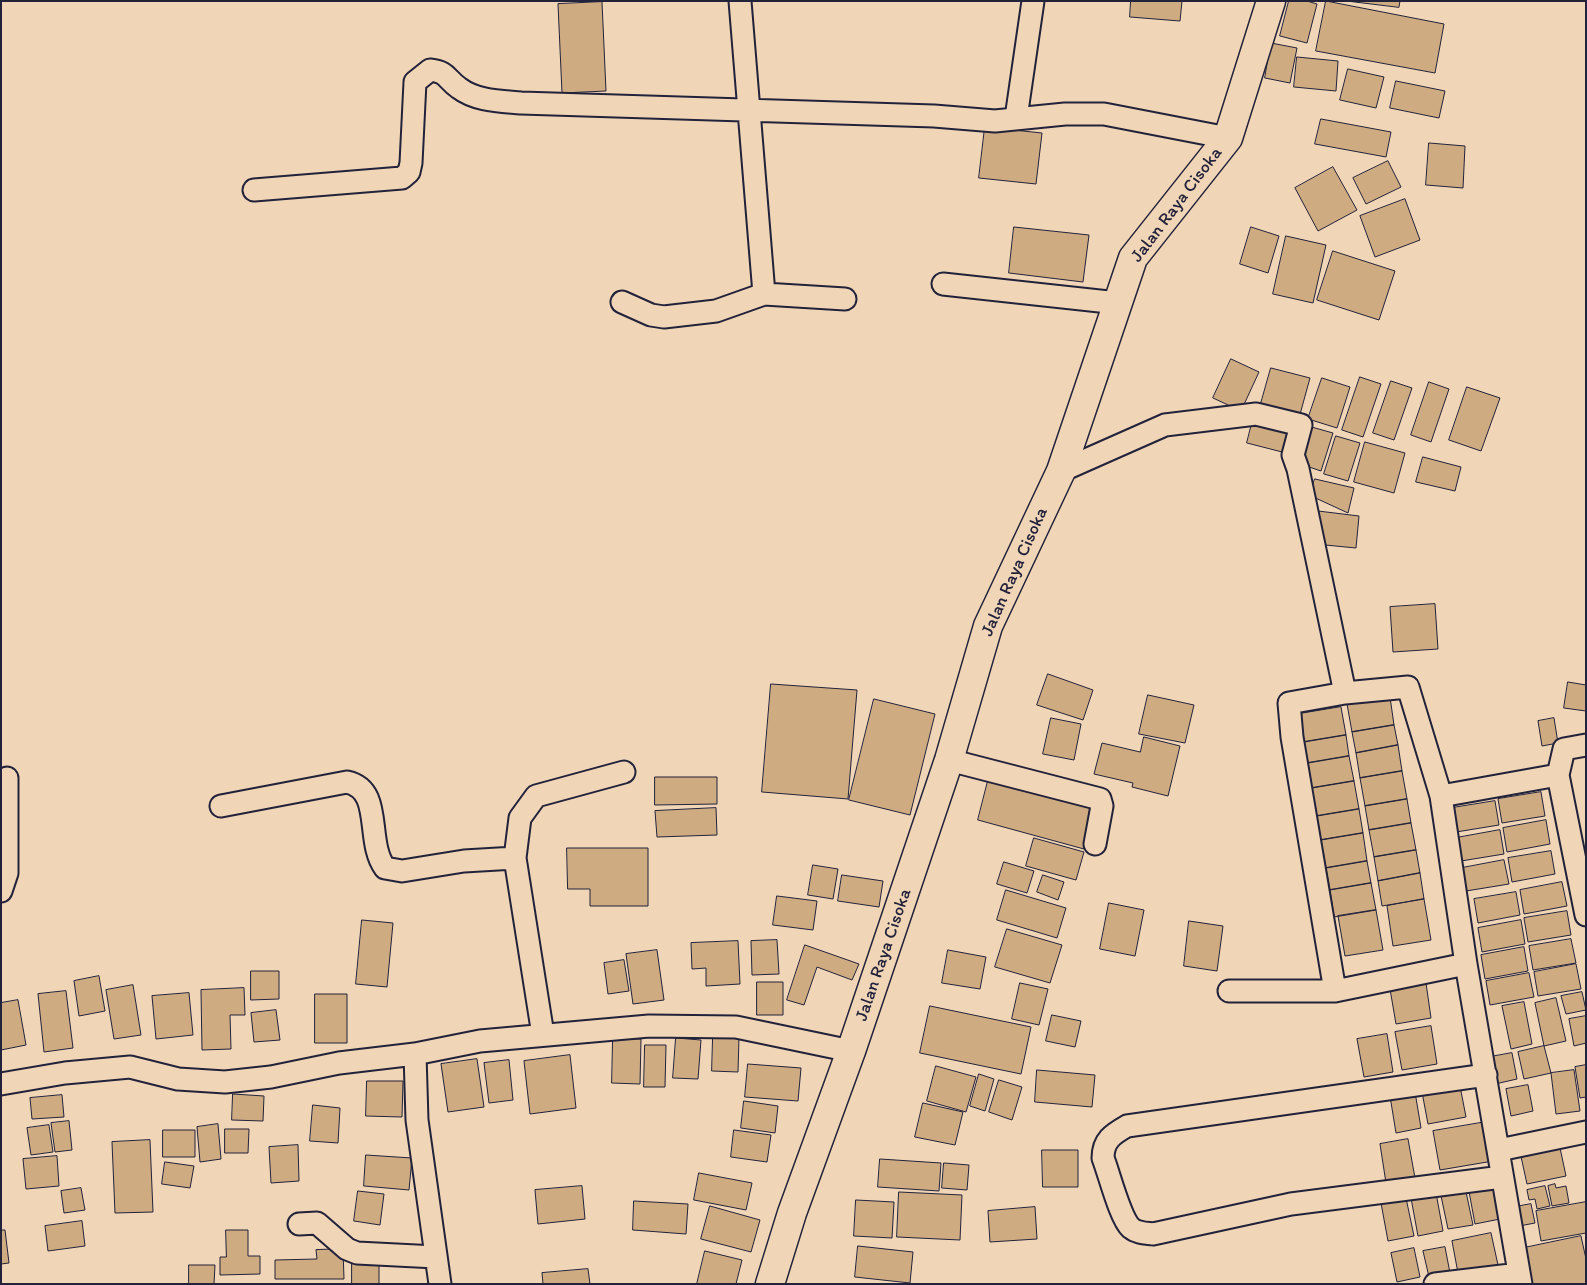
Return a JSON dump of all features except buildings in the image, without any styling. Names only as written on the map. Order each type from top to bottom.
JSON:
[{"type":"street","points":[[740,1],[764,294]]},
{"type":"street","points":[[1016,118],[1033,1]]},
{"type":"street","name":"Jalan Raya Cisoka","points":[[770,1284],[792,1213],[851,1052],[949,760],[988,626],[1061,471],[1133,258],[1228,138],[1272,1]]},
{"type":"street","points":[[254,190],[402,178],[409,172],[411,163],[415,82],[430,70],[442,71],[459,88],[487,100],[749,110],[802,114],[934,116],[995,121],[1065,114],[1104,114],[1228,138]]},
{"type":"street","points":[[942,284],[1118,303]]},
{"type":"street","points":[[622,302],[651,315],[664,317],[716,311],[764,294],[845,299]]},
{"type":"street","points":[[1061,471],[1165,425],[1256,414],[1300,425],[1293,455],[1298,469],[1345,693]]},
{"type":"street","points":[[1336,991],[1292,737],[1289,703],[1345,693],[1408,688],[1441,796],[1466,964],[1520,1279],[1435,1284]]},
{"type":"street","points":[[1586,745],[1564,749],[1558,775],[1581,867],[1586,915]]},
{"type":"street","points":[[949,760],[1100,799],[1102,806],[1095,844]]},
{"type":"street","points":[[542,1035],[515,858],[520,818],[536,796],[624,772]]},
{"type":"street","points":[[1441,796],[1558,775]]},
{"type":"street","points":[[1,892],[7,873],[7,778]]},
{"type":"street","points":[[221,806],[347,782],[356,784],[368,795],[377,854],[385,868],[402,871],[464,861],[515,858]]},
{"type":"street","points":[[1229,991],[1336,991],[1466,964]]},
{"type":"street","points":[[1,1084],[65,1073],[130,1067],[178,1080],[225,1082],[415,1054],[480,1041],[649,1026],[736,1027],[851,1052]]},
{"type":"street","points":[[415,1054],[417,1120],[440,1284]]},
{"type":"street","points":[[1486,1075],[1127,1126],[1108,1139],[1104,1148],[1103,1158],[1125,1219],[1131,1228],[1153,1234],[1291,1204],[1502,1177]]},
{"type":"street","points":[[1499,1150],[1586,1132]]},
{"type":"street","points":[[299,1224],[316,1224],[347,1249],[364,1255],[436,1257]]}]
